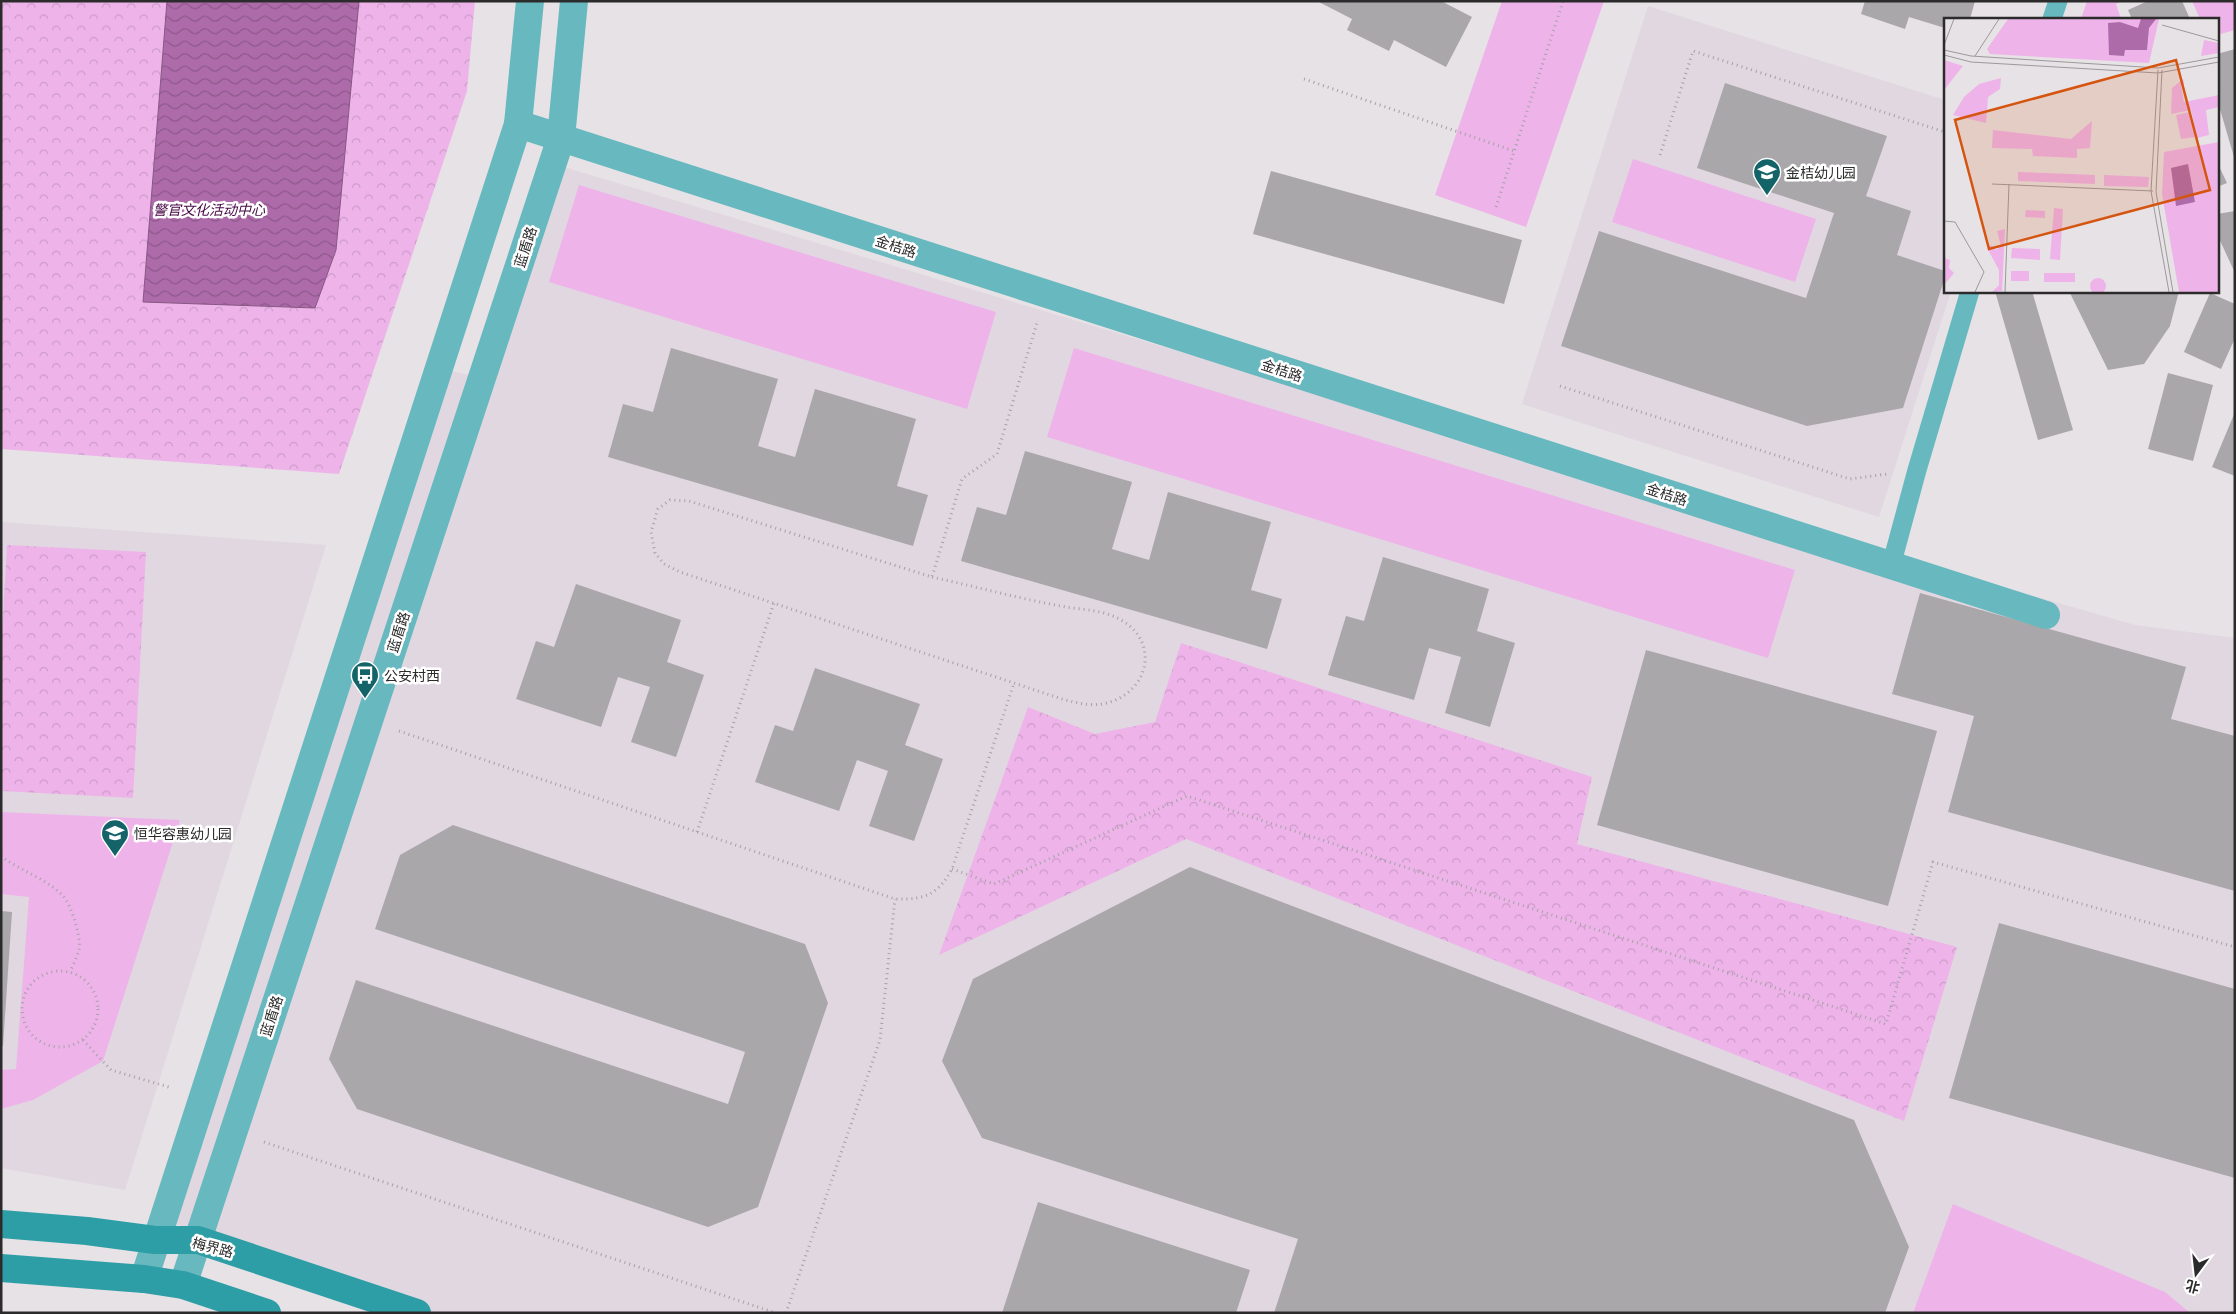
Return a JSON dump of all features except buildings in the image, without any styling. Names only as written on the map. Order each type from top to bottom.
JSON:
[{"type":"main road","name":"梅界路","points":[[1,1224],[87,1231],[155,1240],[198,1240],[417,1313]]},
{"type":"main road","points":[[1,1268],[144,1279],[183,1284],[267,1313]]},
{"type":"street","points":[[144,1279],[201,1097],[518,124],[530,1]]},
{"type":"street","name":"蓝盾路","points":[[183,1284],[561,138],[574,1]]},
{"type":"street","name":"金桔路","points":[[518,124],[2046,616]]},
{"type":"lane","points":[[2052,18],[2058,1]]},
{"type":"lane","points":[[1891,566],[1917,470],[1970,292]]},
{"type":"path","points":[[1496,208],[1563,1]]},
{"type":"path","points":[[1660,155],[1693,51],[1944,132]]},
{"type":"path","points":[[1304,79],[1514,151]]},
{"type":"path","points":[[932,577],[962,478],[998,454],[1046,294]]},
{"type":"path","points":[[1560,386],[1850,479],[1917,470]]},
{"type":"path","points":[[670,500],[689,501],[932,577],[1066,607],[1105,612],[1137,632],[1144,650],[1146,664],[1138,682],[1126,695],[1106,703],[1085,706],[680,572],[664,564],[655,553],[652,532],[658,509],[670,500]]},
{"type":"path","points":[[697,832],[774,603]]},
{"type":"path","points":[[398,731],[895,899],[915,900],[932,893],[944,884],[952,869],[1014,683]]},
{"type":"path","points":[[952,869],[994,884],[1188,796],[1886,1024],[1933,862],[2235,947]]},
{"type":"path","points":[[1,856],[13,866],[41,880],[64,896],[75,920],[80,948],[70,972]]},
{"type":"path","points":[[786,1313],[880,1040],[895,899]]},
{"type":"path","points":[[52,971],[70,972],[82,976],[91,985],[98,1002],[97,1021],[92,1032],[72,1046],[59,1047],[46,1044],[35,1038],[26,1027],[22,1015],[22,1002],[26,990],[35,980],[52,971]]},
{"type":"path","points":[[83,1040],[111,1070],[201,1097]]},
{"type":"path","points":[[234,1131],[776,1313]]},
{"type":"shaded area","name":"金桔幼儿园","points":[[1648,6],[1944,100],[1944,292],[1951,292],[1879,517],[1522,404]]},
{"type":"shaded area","points":[[547,162],[1157,345],[2135,625],[2235,638],[2235,1313],[434,1313],[159,1218],[432,366],[477,377]]},
{"type":"shaded area","name":"恒华容惠幼儿园","points":[[1,522],[326,545],[125,1190],[1,1168]]},
{"type":"green space","name":"警官文化活动中心","points":[[1,1],[475,1],[467,91],[339,474],[1,449]]},
{"type":"green space","points":[[1502,1],[1604,1],[1526,227],[1435,195]]},
{"type":"green space","points":[[2087,1],[2122,1],[2116,4],[2121,18],[2081,18]]},
{"type":"green space","points":[[2192,1],[2235,1],[2235,30],[2218,35],[2218,18],[2200,18]]},
{"type":"green space","points":[[1633,159],[1816,219],[1795,282],[1612,222]]},
{"type":"green space","points":[[579,185],[996,312],[967,409],[549,282]]},
{"type":"green space","points":[[1074,348],[1795,570],[1768,658],[1047,437]]},
{"type":"green space","points":[[7,545],[146,552],[133,798],[1,791],[1,653]]},
{"type":"green space","points":[[1181,643],[1592,777],[1577,844],[1957,947],[1904,1121],[1186,839],[939,955],[1028,707],[1095,734],[1155,722]]},
{"type":"green space","points":[[1,812],[180,820],[103,1061],[33,1100],[1,1109],[1,1070],[16,1069],[29,897],[1,894]]},
{"type":"green space","points":[[1953,1204],[2165,1292],[2190,1313],[1913,1313]]},
{"type":"water","points":[[167,1],[359,1],[336,250],[315,308],[143,302]]},
{"type":"place","name":"金桔幼儿园","points":[[1767,196]]},
{"type":"place","name":"公安村西","points":[[365,699]]},
{"type":"place","name":"恒华容惠幼儿园","points":[[115,857]]}]
